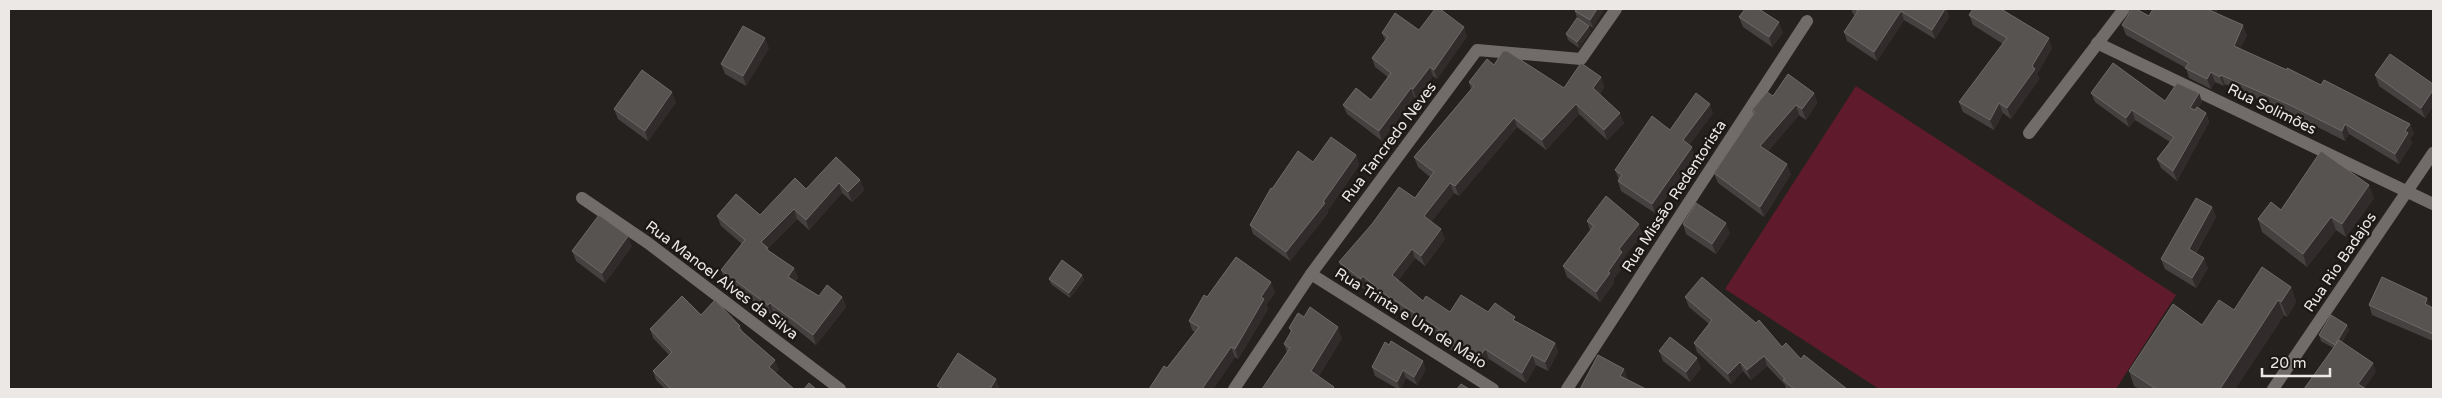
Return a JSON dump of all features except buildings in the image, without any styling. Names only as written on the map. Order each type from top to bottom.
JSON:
[{"type":"street","name":"Rua Tancredo Neves","points":[[1234,389],[1311,274],[1477,50],[1580,59],[1616,9]]},
{"type":"street","points":[[2029,133],[2124,9]]},
{"type":"street","name":"Rua Missão Redentorista","points":[[1567,389],[1807,21]]},
{"type":"street","name":"Rua Solimões","points":[[2097,43],[2433,204]]},
{"type":"street","name":"Rua Rio Badajos","points":[[2273,389],[2433,153]]},
{"type":"street","name":"Rua Manoel Alves da Silva","points":[[582,198],[655,249],[840,389]]},
{"type":"street","name":"Rua Trinta e Um de Maio","points":[[1311,274],[1493,389]]},
{"type":"shaded area","points":[[1856,86],[2176,295],[2116,389],[1879,389],[1725,289]]}]
